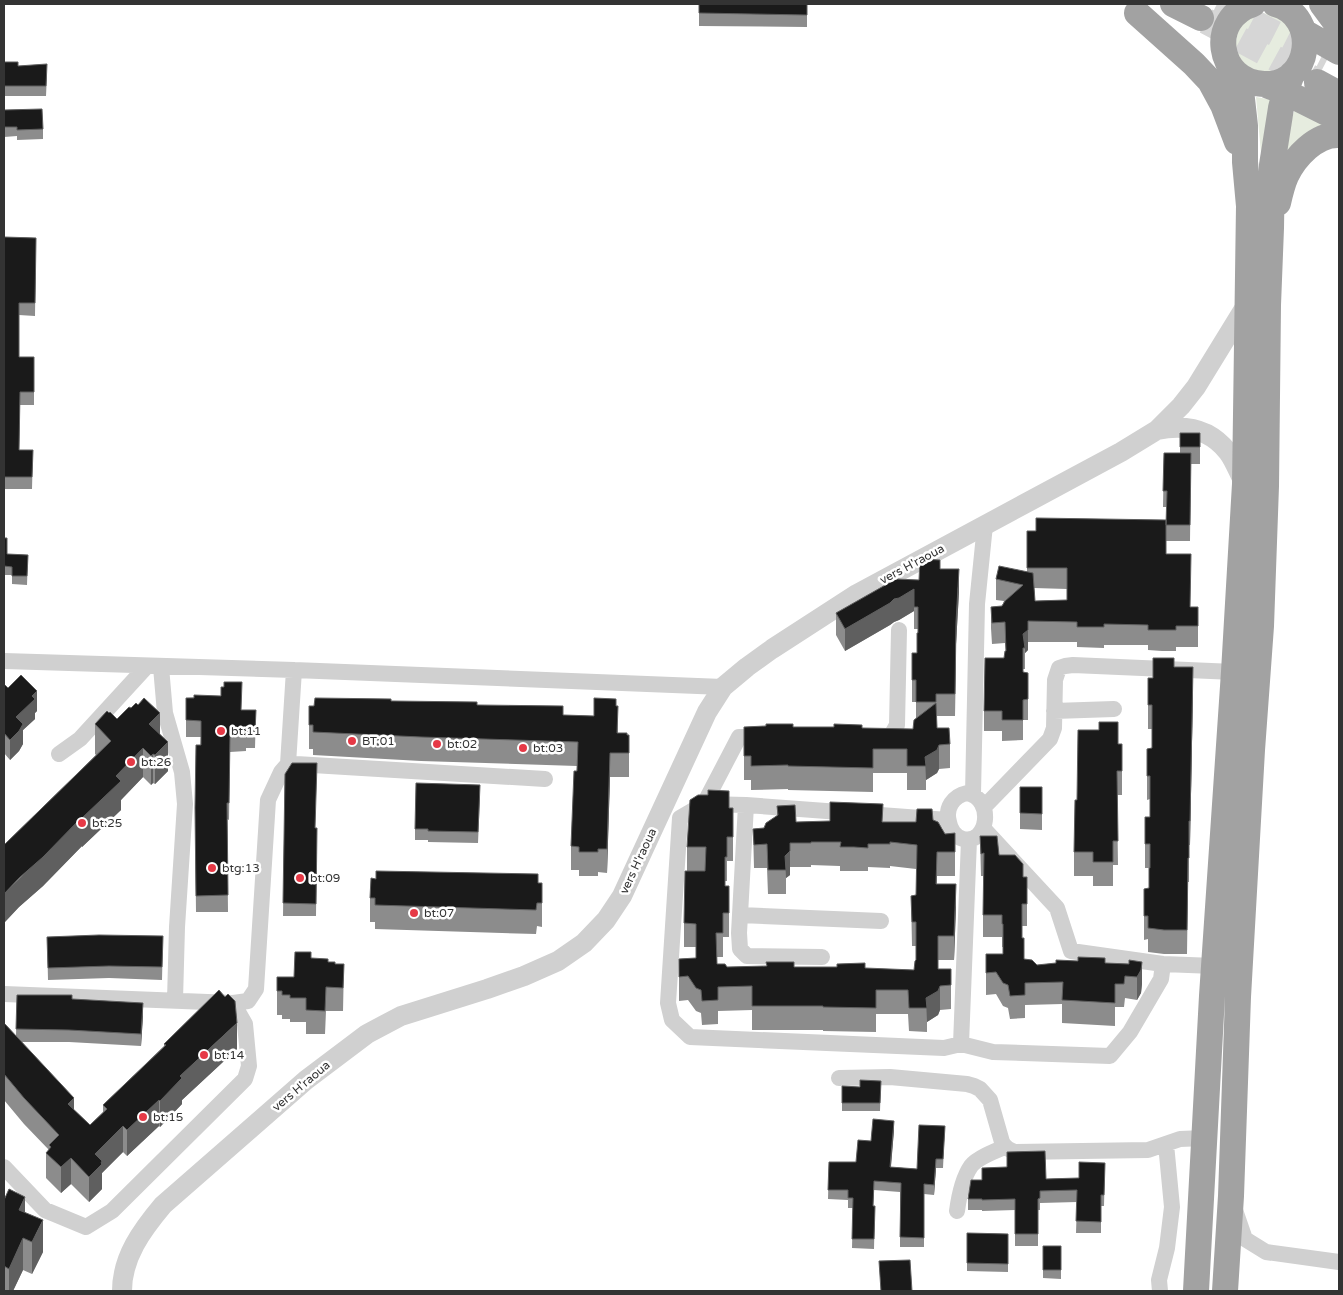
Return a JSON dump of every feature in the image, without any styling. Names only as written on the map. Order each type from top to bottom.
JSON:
[{"type":"highway","points":[[1174,4],[1201,18]]},
{"type":"highway","points":[[1196,1291],[1214,966],[1245,484],[1249,206],[1242,99],[1224,54],[1223,40],[1226,26],[1234,14],[1249,4]]},
{"type":"highway","points":[[1275,4],[1290,11],[1299,19],[1332,71]]},
{"type":"highway","points":[[1322,4],[1339,28]]},
{"type":"highway","points":[[1128,8],[1204,48],[1229,65],[1240,77],[1252,83],[1281,83],[1339,119]]},
{"type":"highway","points":[[1128,8],[1194,64],[1210,81],[1224,105],[1245,162]]},
{"type":"highway","points":[[1225,1291],[1231,1196],[1238,997],[1251,760],[1261,626],[1266,486],[1272,165],[1281,83],[1299,65],[1304,55],[1306,44],[1299,19]]},
{"type":"highway","points":[[1271,228],[1286,176],[1294,164],[1303,152],[1317,141],[1339,135]]},
{"type":"street","points":[[1157,430],[1196,387],[1247,304]]},
{"type":"street","points":[[1157,430],[1186,427],[1202,431],[1215,439],[1228,452],[1245,484]]},
{"type":"street","name":"vers H'raoua","points":[[122,1291],[126,1264],[133,1246],[144,1227],[163,1205],[335,1057],[367,1034],[401,1016],[524,976],[558,962],[584,943],[606,920],[622,896],[707,712],[723,687],[747,666],[857,594],[1121,452],[1157,430]]},
{"type":"street","points":[[973,794],[977,604],[985,525]]},
{"type":"street","points":[[861,738],[889,739],[897,725],[899,630]]},
{"type":"street","points":[[4,661],[723,687]]},
{"type":"street","points":[[59,754],[80,739],[154,666]]},
{"type":"street","points":[[154,666],[182,772],[185,804],[175,1000]]},
{"type":"street","points":[[984,807],[1050,739],[1054,728],[1055,680],[1059,668],[1066,666],[1234,672]]},
{"type":"street","points":[[4,994],[233,1003],[248,1001],[256,989],[268,800],[280,772],[288,764],[294,670]]},
{"type":"street","points":[[1054,711],[1114,709]]},
{"type":"street","points":[[704,804],[739,737],[786,738]]},
{"type":"street","points":[[288,764],[545,779]]},
{"type":"street","points":[[967,792],[980,799],[984,807],[986,818],[983,828],[977,836],[969,840],[960,838],[952,831],[948,820],[948,812],[954,798],[967,792]]},
{"type":"street","points":[[948,820],[746,805],[704,804],[680,818],[668,1003],[672,1020],[690,1036],[944,1048],[961,1044],[993,1052],[1110,1056],[1130,1032],[1161,979],[1163,964]]},
{"type":"street","points":[[746,805],[739,933],[740,949],[747,956],[822,957]]},
{"type":"street","points":[[983,828],[1057,908],[1071,951],[1163,964],[1214,966]]},
{"type":"street","points":[[961,1044],[969,840]]},
{"type":"street","points":[[740,915],[881,921]]},
{"type":"street","points":[[4,1168],[45,1210],[86,1227],[112,1211],[245,1079],[250,1066],[245,1024],[233,1003]]},
{"type":"street","points":[[839,1078],[890,1077],[974,1086],[986,1094],[990,1100],[1002,1142],[1010,1151],[1015,1152],[1144,1150],[1184,1138],[1204,1138]]},
{"type":"street","points":[[1160,1291],[1159,1280],[1167,1248],[1172,1207],[1166,1144]]},
{"type":"street","points":[[957,1211],[961,1186],[971,1165],[988,1154],[1005,1147]]},
{"type":"street","points":[[1231,1196],[1245,1240],[1266,1252],[1339,1262]]},
{"type":"shaded area","points":[[1261,13],[1281,17],[1293,32],[1294,52],[1282,68],[1264,73],[1245,66],[1235,49],[1238,30],[1244,21]]},
{"type":"shaded area","points":[[1256,97],[1274,100],[1262,165]]},
{"type":"shaded area","points":[[1295,109],[1327,122],[1284,152],[1291,121]]},
{"type":"building","points":[[699,4],[807,4],[807,15],[699,13]]},
{"type":"building","points":[[4,62],[18,62],[18,66],[47,64],[46,86],[4,86]]},
{"type":"building","points":[[42,109],[43,129],[17,130],[17,127],[4,127],[4,110]]},
{"type":"building","points":[[4,237],[36,238],[35,303],[19,303],[19,357],[34,357],[34,392],[20,392],[19,450],[33,450],[32,477],[4,477]]},
{"type":"building","points":[[1180,433],[1200,433],[1200,447],[1180,447]]},
{"type":"building","points":[[1164,453],[1191,453],[1190,525],[1166,525],[1167,491],[1163,491]]},
{"type":"building","points":[[1036,518],[1166,520],[1166,554],[1191,554],[1190,607],[1198,607],[1198,626],[1176,626],[1176,630],[1148,630],[1148,625],[1104,624],[1104,627],[1077,627],[1077,622],[1028,621],[1028,630],[1023,634],[1025,648],[1023,648],[1023,672],[1028,673],[1028,699],[1023,700],[1023,720],[1002,720],[1002,711],[984,711],[985,658],[1004,658],[1006,651],[1005,622],[992,623],[991,607],[1002,606],[1023,585],[996,579],[999,566],[1033,573],[1035,601],[1067,600],[1067,568],[1027,568],[1027,531],[1036,531]]},
{"type":"building","points":[[4,538],[7,538],[7,554],[28,555],[27,576],[12,576],[12,567],[4,566]]},
{"type":"building","points":[[920,559],[940,560],[940,569],[959,569],[955,694],[936,694],[936,702],[916,702],[916,680],[912,680],[912,653],[917,653],[918,607],[914,607],[914,589],[845,629],[836,613],[896,579],[919,580]]},
{"type":"building","points":[[1153,658],[1174,658],[1174,667],[1193,667],[1187,930],[1148,928],[1148,916],[1144,916],[1144,889],[1149,888],[1150,868],[1150,844],[1145,844],[1145,817],[1150,817],[1150,776],[1147,776],[1147,749],[1152,748],[1152,705],[1148,705],[1148,678],[1153,678]]},
{"type":"building","points":[[21,675],[37,691],[32,696],[35,699],[16,717],[23,724],[10,740],[4,733],[4,684],[8,688]]},
{"type":"building","points":[[224,682],[242,682],[241,710],[256,710],[255,732],[230,736],[229,803],[227,803],[228,895],[196,896],[196,745],[201,745],[201,721],[186,720],[186,698],[194,698],[194,695],[221,696],[221,687],[224,687]]},
{"type":"building","points":[[144,698],[160,713],[149,724],[168,742],[155,755],[151,756],[143,748],[116,776],[121,781],[4,894],[4,845],[111,741],[95,724],[107,711],[117,719],[129,707],[131,708],[136,703],[138,705]]},
{"type":"building","points":[[315,698],[477,702],[477,705],[563,706],[563,715],[594,716],[594,698],[616,699],[616,706],[618,706],[617,733],[627,733],[629,735],[629,753],[610,753],[607,849],[598,849],[598,852],[579,852],[579,847],[571,846],[574,771],[577,771],[578,742],[313,732],[313,725],[309,725],[309,706],[314,706]]},
{"type":"building","points":[[936,703],[937,728],[949,728],[950,744],[939,745],[937,750],[925,757],[926,766],[907,766],[907,749],[873,749],[873,768],[788,765],[751,766],[751,756],[744,756],[744,727],[766,726],[766,724],[793,724],[793,727],[834,727],[834,724],[862,725],[862,728],[913,729],[914,720]]},
{"type":"building","points":[[1099,722],[1118,722],[1118,744],[1122,744],[1122,771],[1117,771],[1118,841],[1113,841],[1113,862],[1093,862],[1093,852],[1074,852],[1078,730],[1099,730]]},
{"type":"building","points":[[292,763],[317,763],[315,828],[317,828],[316,904],[283,903],[285,774]]},
{"type":"building","points":[[416,783],[480,785],[478,832],[415,829]]},
{"type":"building","points":[[1020,787],[1042,787],[1042,814],[1020,813]]},
{"type":"building","points":[[708,790],[729,791],[729,808],[733,808],[733,837],[727,837],[727,857],[725,857],[725,886],[729,886],[729,913],[723,913],[723,933],[716,933],[717,964],[725,964],[727,967],[767,966],[766,962],[794,962],[794,967],[837,967],[837,964],[865,963],[865,968],[914,970],[916,960],[916,922],[912,922],[911,896],[916,895],[917,845],[890,842],[890,844],[868,844],[868,848],[840,847],[841,842],[790,843],[790,851],[785,856],[786,870],[768,870],[767,844],[754,845],[753,829],[764,828],[766,823],[778,815],[777,806],[795,805],[796,822],[830,821],[830,802],[883,804],[882,822],[916,822],[917,809],[932,809],[933,820],[938,822],[945,834],[955,833],[955,852],[937,852],[936,884],[956,884],[954,936],[938,936],[938,969],[951,969],[951,985],[940,986],[938,991],[926,998],[927,1008],[909,1008],[908,990],[876,990],[876,1008],[752,1006],[752,986],[718,987],[718,1000],[702,1001],[701,990],[696,988],[688,976],[679,977],[679,959],[696,958],[696,924],[684,923],[685,871],[705,871],[706,847],[687,847],[690,800],[698,795],[708,795]]},
{"type":"building","points":[[980,836],[997,836],[999,855],[1015,855],[1023,864],[1023,877],[1027,877],[1027,904],[1022,904],[1024,959],[1032,960],[1037,965],[1056,963],[1056,960],[1078,961],[1078,957],[1105,958],[1105,963],[1129,964],[1129,960],[1142,962],[1141,970],[1137,977],[1125,976],[1124,984],[1115,984],[1115,1003],[1062,1000],[1063,982],[1025,983],[1025,995],[1010,996],[1008,985],[1003,983],[996,972],[986,973],[986,954],[1003,954],[1003,924],[1002,915],[983,915],[984,853],[981,854]]},
{"type":"building","points":[[376,871],[538,874],[538,883],[542,883],[542,903],[537,903],[536,910],[375,905],[375,898],[370,898],[371,878],[376,879]]},
{"type":"building","points":[[99,935],[163,936],[162,967],[48,968],[47,937]]},
{"type":"building","points":[[295,952],[311,952],[311,958],[328,959],[328,962],[344,964],[343,988],[326,987],[325,1011],[306,1010],[306,998],[290,998],[290,995],[282,995],[282,991],[277,991],[277,977],[294,977]]},
{"type":"building","points":[[219,990],[225,997],[228,994],[235,1001],[237,1023],[180,1076],[182,1078],[160,1101],[127,1130],[123,1126],[95,1154],[102,1161],[102,1164],[89,1177],[71,1158],[61,1167],[46,1153],[51,1147],[49,1145],[59,1135],[4,1074],[4,1023],[74,1098],[68,1104],[90,1125],[107,1109],[103,1105],[166,1045],[164,1044]]},
{"type":"building","points":[[17,995],[72,995],[72,999],[143,1003],[141,1034],[16,1029]]},
{"type":"building","points":[[860,1080],[881,1081],[880,1103],[842,1103],[842,1086],[860,1087]]},
{"type":"building","points":[[873,1119],[894,1121],[890,1167],[917,1169],[919,1125],[945,1126],[943,1159],[936,1159],[934,1185],[924,1184],[924,1238],[900,1237],[901,1183],[874,1181],[874,1239],[852,1239],[853,1198],[848,1198],[848,1190],[828,1190],[829,1162],[856,1162],[858,1140],[871,1141]]},
{"type":"building","points":[[1045,1151],[1046,1179],[1079,1178],[1079,1162],[1105,1163],[1104,1195],[1101,1195],[1101,1222],[1076,1221],[1077,1190],[1040,1191],[1040,1198],[1038,1199],[1038,1234],[1015,1234],[1015,1199],[968,1199],[971,1180],[982,1180],[982,1168],[1007,1167],[1007,1152]]},
{"type":"building","points":[[9,1189],[25,1197],[19,1210],[43,1220],[32,1242],[23,1238],[9,1269],[4,1266],[4,1200]]},
{"type":"building","points":[[967,1233],[1008,1234],[1008,1264],[967,1263]]},
{"type":"building","points":[[1043,1246],[1061,1246],[1061,1270],[1043,1270]]},
{"type":"building","points":[[910,1260],[912,1291],[881,1291],[879,1261]]},
{"type":"tunnel","points":[[1217,4],[1327,60]]},
{"type":"tunnel","points":[[1206,21],[1315,80]]},
{"type":"place","name":"bt:11","points":[[221,731]]},
{"type":"place","name":"BT:01","points":[[352,741]]},
{"type":"place","name":"bt:02","points":[[437,744]]},
{"type":"place","name":"bt:03","points":[[523,748]]},
{"type":"place","name":"bt:26","points":[[131,762]]},
{"type":"place","name":"bt:25","points":[[82,823]]},
{"type":"place","name":"btg:13","points":[[212,868]]},
{"type":"place","name":"bt:09","points":[[300,878]]},
{"type":"place","name":"bt:07","points":[[414,913]]},
{"type":"place","name":"bt:14","points":[[204,1055]]},
{"type":"place","name":"bt:15","points":[[143,1117]]}]
